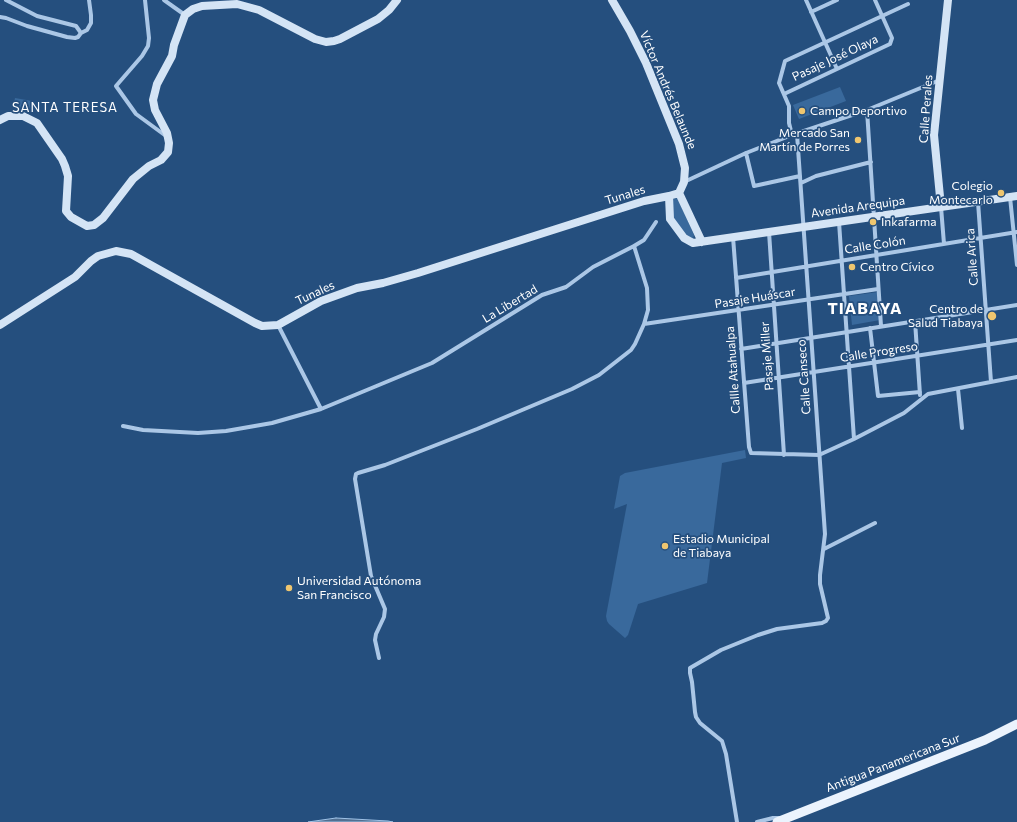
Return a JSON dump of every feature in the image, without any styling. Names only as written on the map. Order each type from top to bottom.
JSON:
[{"type":"main road","name":"Antigua Panamericana Sur","points":[[776,822],[986,740],[1017,724]]},
{"type":"street","points":[[6,0],[37,16],[76,26],[81,33]]},
{"type":"street","points":[[0,17],[27,26],[75,38],[88,30],[91,24],[89,0]]},
{"type":"street","points":[[145,0],[149,38],[148,46],[142,56],[116,86],[136,114],[168,138]]},
{"type":"street","points":[[164,0],[185,15]]},
{"type":"street","points":[[0,120],[8,116],[23,116],[37,123],[66,166],[68,176],[66,211],[71,217],[87,226],[94,225],[103,218],[133,179],[149,166],[161,160],[168,152],[170,143],[155,110],[153,100],[157,84],[172,56],[174,45],[185,15],[193,9],[202,6],[237,4],[259,10],[315,39],[326,42],[340,39],[378,19],[389,10],[396,0]]},
{"type":"street","name":"Víctor Andrés Belaunde","points":[[612,0],[646,63],[679,144],[684,161],[685,174],[684,182],[679,193]]},
{"type":"street","points":[[806,0],[837,68]]},
{"type":"street","points":[[811,12],[837,0]]},
{"type":"street","points":[[875,0],[882,16]]},
{"type":"street","name":"Calle Perales","points":[[944,244],[934,135],[948,0]]},
{"type":"street","points":[[792,135],[789,123],[789,106],[779,83],[785,61],[908,4]]},
{"type":"street","name":"Pasaje José Olaya","points":[[784,94],[890,44],[892,38],[882,16]]},
{"type":"street","points":[[684,182],[746,153],[792,135],[867,110],[940,80]]},
{"type":"street","points":[[867,110],[881,326]]},
{"type":"street","name":"Calle Canseco","points":[[737,822],[726,754],[722,741],[696,717],[690,668],[721,650],[758,635],[777,629],[822,623],[828,618],[820,584],[825,534],[798,134]]},
{"type":"street","points":[[746,153],[754,186],[800,176]]},
{"type":"street","points":[[801,183],[816,176],[871,162]]},
{"type":"street","points":[[669,196],[679,193],[702,242]]},
{"type":"street","name":"Avenida Arequipa","points":[[669,196],[670,217],[672,222],[684,238],[693,243],[1013,196]]},
{"type":"street","name":"Tunales","points":[[278,325],[321,301],[357,288],[383,284],[644,201],[669,196]]},
{"type":"street","points":[[1013,196],[1017,266]]},
{"type":"street","name":"Calle Arica","points":[[978,202],[991,382]]},
{"type":"street","name":"La Libertad","points":[[123,426],[138,429],[198,434],[272,423],[321,409],[432,363],[542,295],[566,288],[593,267],[644,240],[656,222]]},
{"type":"street","points":[[839,222],[854,439]]},
{"type":"street","name":"Pasaje Miller","points":[[769,232],[784,455]]},
{"type":"street","name":"Calle Colón","points":[[736,278],[1015,232]]},
{"type":"street","name":"Callle Atahualpa","points":[[733,237],[749,447],[752,453],[784,455]]},
{"type":"street","points":[[379,658],[375,640],[385,609],[371,576],[355,479],[356,474],[385,465],[477,429],[578,386],[599,375],[625,356],[635,344],[640,334],[648,310],[647,288],[634,246]]},
{"type":"street","points":[[0,326],[75,277],[98,256],[116,252],[131,254],[255,323],[262,326],[278,325],[321,409]]},
{"type":"street","name":"Pasaje Huáscar","points":[[644,324],[878,289]]},
{"type":"street","points":[[741,348],[1017,305]]},
{"type":"street","points":[[915,321],[921,400]]},
{"type":"street","points":[[870,328],[878,396],[920,392]]},
{"type":"street","name":"Calle Progreso","points":[[744,384],[1017,340]]},
{"type":"street","points":[[784,455],[819,455],[904,413],[928,394],[1017,377]]},
{"type":"street","points":[[958,388],[962,428]]},
{"type":"street","points":[[824,549],[875,522]]},
{"type":"street","points":[[757,822],[773,818],[786,818]]},
{"type":"shaded area","points":[[840,87],[846,101],[799,119],[793,105]]},
{"type":"shaded area","points":[[15,98],[32,101],[30,112],[13,109]]},
{"type":"shaded area","points":[[676,198],[678,199],[694,235],[693,239],[690,240],[673,221],[671,200]]},
{"type":"shaded area","points":[[878,292],[880,320],[852,325],[849,296]]},
{"type":"shaded area","name":"Estadio Municipal de Tiabaya","points":[[745,450],[746,458],[722,463],[707,583],[638,604],[628,635],[625,638],[609,624],[606,616],[627,504],[614,509],[620,476],[625,473]]},
{"type":"shaded area","points":[[336,818],[388,821],[393,822],[308,822]]},
{"type":"place","name":"Campo Deportivo","points":[[802,111]]},
{"type":"place","name":"Mercado San Martín de Porres","points":[[858,140]]},
{"type":"place","name":"Colegio Montecarlo","points":[[1001,193]]},
{"type":"place","name":"Inkafarma","points":[[873,222]]},
{"type":"place","name":"Centro Cívico","points":[[852,267]]},
{"type":"place","name":"Centro de Salud Tiabaya","points":[[992,316]]},
{"type":"place","name":"Estadio Municipal de Tiabaya","points":[[665,546]]},
{"type":"place","name":"Universidad Autónoma San Francisco","points":[[289,588]]},
{"type":"district","name":"SANTA TERESA","points":[[65,108]]},
{"type":"district","name":"TIABAYA","points":[[865,309]]}]
